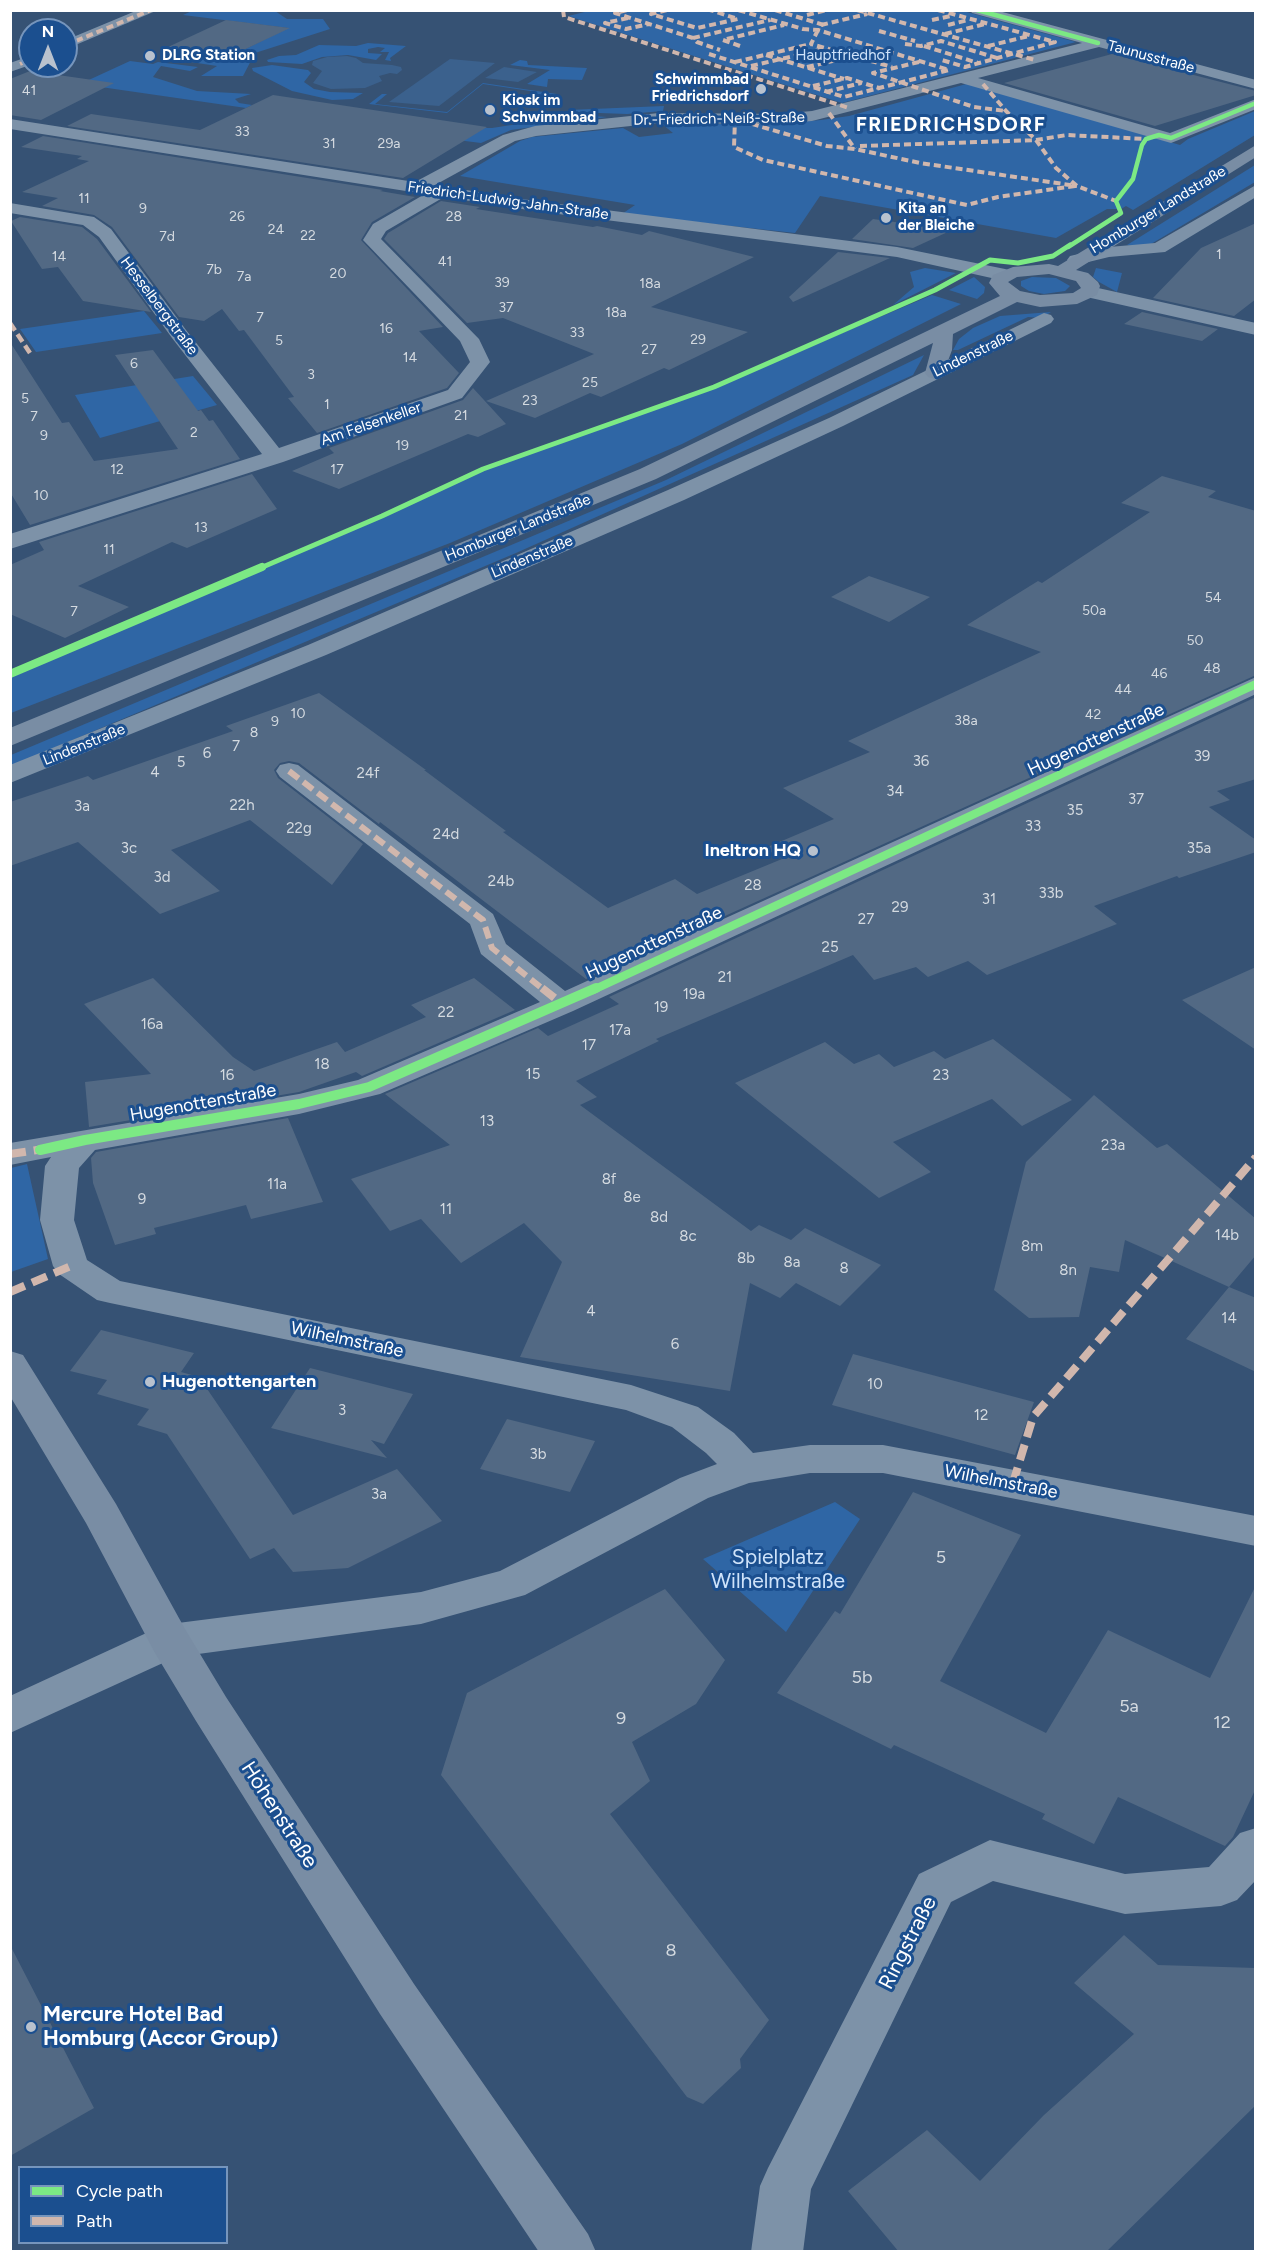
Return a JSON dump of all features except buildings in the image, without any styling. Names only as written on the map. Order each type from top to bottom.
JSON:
[{"type":"street","points":[[78,40],[151,10]]},
{"type":"street","name":"Taunusstraße","points":[[977,10],[1256,85]]},
{"type":"street","name":"Dr.-Friedrich-Neiß-Straße","points":[[417,188],[509,138],[535,131],[659,118],[779,119],[812,116],[965,79],[1098,43]]},
{"type":"street","points":[[965,79],[1171,138],[1256,103]]},
{"type":"street","name":"Friedrich-Ludwig-Jahn-Straße","points":[[10,124],[440,192],[662,224],[897,252],[1005,275]]},
{"type":"street","name":"Homburger Landstraße","points":[[1069,265],[1256,150]]},
{"type":"street","points":[[1256,190],[1160,248],[1109,252],[1069,265],[1005,275],[998,283],[1000,288],[1015,296],[1053,301],[1077,298],[1089,292],[1256,329]]},
{"type":"street","name":"Am Felsenkeller","points":[[10,542],[274,457],[455,394],[480,362],[469,339],[372,240],[379,228],[440,192]]},
{"type":"street","name":"Hesselbergstraße","points":[[10,208],[88,221],[105,233],[274,457]]},
{"type":"street","points":[[1069,265],[1091,286],[1089,292]]},
{"type":"street","name":"Homburger Landstraße","points":[[10,738],[648,474],[1015,296]]},
{"type":"street","name":"Lindenstraße","points":[[10,775],[316,650],[676,495],[836,422],[1044,319]]},
{"type":"street","points":[[935,373],[942,350],[943,331]]},
{"type":"street","name":"Hugenottenstraße","points":[[25,1152],[299,1104],[369,1088],[562,1004],[1256,684]]},
{"type":"street","points":[[289,771],[483,920],[492,948],[562,1004]]},
{"type":"street","name":"Wilhelmstraße","points":[[86,1140],[62,1166],[57,1221],[71,1266],[110,1291],[631,1398],[685,1417],[720,1443],[744,1469]]},
{"type":"street","name":"Höhenstraße","points":[[10,1364],[102,1515],[170,1641],[211,1709],[397,1999],[570,2252]]},
{"type":"street","name":"Wilhelmstraße","points":[[10,1716],[170,1641],[421,1608],[511,1584],[694,1488],[744,1469],[810,1459],[883,1459],[1256,1531]]},
{"type":"street","name":"Ringstraße","points":[[777,2252],[786,2186],[935,1888],[990,1860],[1125,1894],[1221,1886],[1256,1847]]},
{"type":"green space","name":"Hauptfriedhof","points":[[593,10],[963,11],[1076,42],[842,103],[568,16]]},
{"type":"green space","points":[[192,11],[275,11],[287,19],[323,19],[330,29],[255,53],[243,76],[201,76],[217,66],[184,61],[182,53],[189,49],[233,55],[288,28],[183,15]]},
{"type":"green space","points":[[368,43],[406,46],[390,58],[391,61],[385,60],[389,52],[380,52],[385,48],[378,47],[368,49],[368,53],[382,54],[376,60],[348,55],[322,57],[302,64],[268,62],[267,60],[279,56],[296,55],[319,45],[356,46]]},
{"type":"green space","points":[[520,60],[527,61],[528,65],[587,68],[582,80],[548,79],[547,87],[527,84],[550,70],[510,65]]},
{"type":"green space","points":[[130,61],[198,67],[190,71],[161,66],[153,77],[197,91],[251,94],[235,99],[239,103],[252,105],[246,108],[80,84]]},
{"type":"green space","points":[[272,65],[308,70],[311,73],[304,82],[314,89],[363,93],[353,99],[332,100],[292,91],[253,71],[252,68]]},
{"type":"green space","points":[[483,83],[557,94],[535,99],[530,98],[537,92],[483,84],[447,113],[369,104],[382,94],[387,94],[375,104],[447,112]]},
{"type":"green space","points":[[970,83],[1180,145],[1188,139],[1255,111],[1255,135],[1133,210],[1126,206],[1121,209],[1107,209],[1056,238],[820,196],[795,233],[622,214],[635,205],[460,176],[520,141],[532,137],[623,128],[639,137],[673,133],[662,124],[774,124],[821,120],[849,116]]},
{"type":"green space","points":[[664,106],[663,111],[627,114],[568,110]]},
{"type":"green space","points":[[576,115],[607,117],[511,130],[481,143],[449,139],[468,128],[492,128]]},
{"type":"green space","points":[[1255,165],[1255,182],[1151,244],[1138,247],[1127,245]]},
{"type":"green space","points":[[925,268],[956,273],[893,305],[914,287],[910,272]]},
{"type":"green space","points":[[1096,268],[1122,273],[1117,292],[1093,277]]},
{"type":"green space","points":[[974,277],[985,287],[984,293],[977,299],[949,290]]},
{"type":"green space","points":[[1032,277],[1056,278],[1070,286],[1065,291],[1044,294],[1029,291],[1021,286],[1021,281]]},
{"type":"green space","points":[[932,295],[961,304],[682,444],[450,543],[11,713],[11,674],[382,516],[483,469],[714,387]]},
{"type":"green space","points":[[144,311],[162,333],[36,352],[20,329]]},
{"type":"green space","points":[[1051,312],[1041,318],[1028,317],[958,350],[953,350],[959,339],[973,328],[1000,316]]},
{"type":"green space","points":[[924,355],[913,375],[516,553],[11,766],[11,755],[666,480]]},
{"type":"green space","points":[[193,376],[217,405],[100,438],[75,395]]},
{"type":"green space","points":[[27,1164],[48,1259],[11,1272],[11,1168]]},
{"type":"green space","name":"Spielplatz Wilhelmstraße","points":[[835,1502],[860,1519],[786,1632],[703,1559]]},
{"type":"shaded area","points":[[347,56],[363,63],[392,65],[401,67],[402,70],[397,74],[379,76],[382,81],[365,88],[331,89],[313,83],[322,71],[312,65],[313,61],[327,57]]},
{"type":"shaded area","points":[[450,59],[495,63],[439,106],[389,102]]},
{"type":"shaded area","points":[[504,67],[537,72],[518,82],[485,78]]},
{"type":"marked path","points":[[78,40],[151,10]]},
{"type":"marked path","points":[[563,10],[564,17],[849,108]]},
{"type":"marked path","points":[[627,10],[615,13],[693,38],[697,42],[720,50]]},
{"type":"marked path","points":[[667,10],[651,14],[697,28],[738,19],[710,10]]},
{"type":"marked path","points":[[709,54],[844,97],[949,70],[818,30],[803,29],[738,10]]},
{"type":"marked path","points":[[775,10],[827,26]]},
{"type":"marked path","points":[[807,15],[827,10]]},
{"type":"marked path","points":[[857,10],[1035,60]]},
{"type":"marked path","points":[[938,10],[1055,42],[965,67],[942,60]]},
{"type":"marked path","points":[[821,25],[867,14]]},
{"type":"marked path","points":[[932,20],[951,16]]},
{"type":"marked path","points":[[628,18],[605,23],[626,29],[649,24]]},
{"type":"marked path","points":[[693,38],[770,20]]},
{"type":"marked path","points":[[948,25],[968,20]]},
{"type":"marked path","points":[[945,34],[985,24]]},
{"type":"marked path","points":[[740,46],[723,40],[784,25]]},
{"type":"marked path","points":[[818,30],[811,44],[892,67]]},
{"type":"marked path","points":[[879,31],[915,41]]},
{"type":"marked path","points":[[988,46],[1029,36]]},
{"type":"marked path","points":[[905,44],[921,46],[941,41],[997,58]]},
{"type":"marked path","points":[[735,62],[811,44]]},
{"type":"marked path","points":[[924,46],[978,63]]},
{"type":"marked path","points":[[751,66],[824,49]]},
{"type":"marked path","points":[[766,55],[844,79]]},
{"type":"marked path","points":[[807,67],[854,56]]},
{"type":"marked path","points":[[919,62],[873,73],[974,107],[1006,111]]},
{"type":"marked path","points":[[813,86],[847,78],[879,88]]},
{"type":"marked path","points":[[826,92],[861,83]]},
{"type":"marked path","points":[[983,84],[1006,111],[1036,140],[1056,168],[1077,186],[1116,201]]},
{"type":"marked path","points":[[829,113],[855,149]]},
{"type":"marked path","points":[[1075,186],[998,197],[967,205],[763,160],[734,147],[735,119],[827,146],[855,149],[920,163],[1077,186]]},
{"type":"marked path","points":[[860,146],[1036,140],[1067,135],[1146,139]]},
{"type":"marked path","points":[[10,323],[32,356]]},
{"type":"marked path","points":[[289,771],[483,920],[492,948],[562,1004]]},
{"type":"marked path","points":[[10,1154],[44,1149]]},
{"type":"marked path","points":[[1013,1483],[1033,1417],[1256,1157]]},
{"type":"marked path","points":[[10,1292],[71,1266]]},
{"type":"cycle path","points":[[977,10],[1098,43]]},
{"type":"cycle path","points":[[10,674],[382,516],[483,469],[714,387],[935,290],[990,260],[1018,263],[1053,256],[1121,213],[1116,201],[1133,179],[1142,145],[1146,139],[1159,135],[1171,138],[1256,103]]},
{"type":"cycle path","points":[[40,1150],[85,1140],[299,1104],[369,1087],[562,1004],[1256,684]]},
{"type":"place","name":"DLRG Station","points":[[150,56]]},
{"type":"place","name":"Schwimmbad Friedrichsdorf","points":[[761,89]]},
{"type":"place","name":"Kiosk im Schwimmbad","points":[[490,110]]},
{"type":"place","name":"Kita an der Bleiche","points":[[886,218]]},
{"type":"place","name":"Ineltron HQ","points":[[813,851]]},
{"type":"place","name":"Hugenottengarten","points":[[150,1382]]},
{"type":"place","name":"Mercure Hotel Bad Homburg (Accor Group)","points":[[31,2027]]},
{"type":"district","name":"FRIEDRICHSDORF","points":[[951,125]]}]
